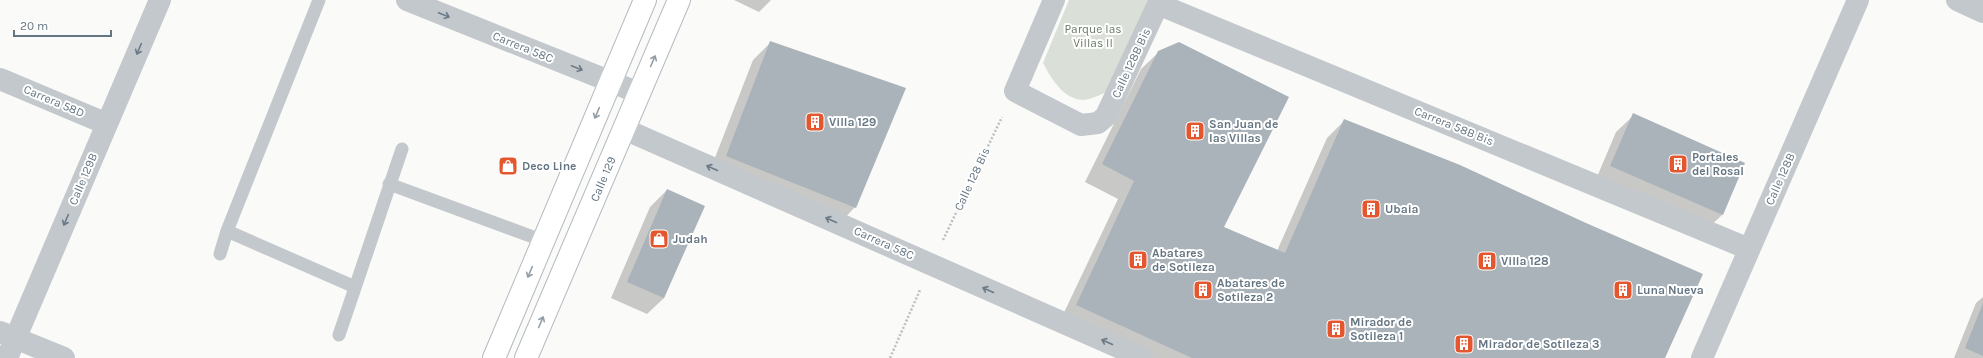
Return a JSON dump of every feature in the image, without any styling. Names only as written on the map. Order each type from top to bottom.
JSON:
[{"type":"main road","points":[[494,358],[645,0]]},
{"type":"main road","name":"Calle 129","points":[[526,358],[679,0]]},
{"type":"street","name":"Calle 129B","points":[[7,358],[8,335],[107,124],[160,0]]},
{"type":"street","name":"Carrera 58C","points":[[407,0],[639,93]]},
{"type":"street","points":[[1014,91],[1054,0]]},
{"type":"street","name":"Calle 128B","points":[[1702,358],[1858,0]]},
{"type":"street","points":[[1957,0],[1983,12]]},
{"type":"street","name":"Calle 128B Bis","points":[[1014,91],[1081,125],[1098,123],[1106,116],[1159,2]]},
{"type":"street","name":"Carrera 58B Bis","points":[[1159,2],[1749,249]]},
{"type":"street","name":"Carrera 58D","points":[[0,79],[107,124]]},
{"type":"street","name":"Carrera 58C","points":[[624,129],[1143,358]]},
{"type":"street","points":[[8,335],[64,358]]},
{"type":"lane","points":[[220,254],[227,231],[319,0]]},
{"type":"lane","points":[[338,335],[402,149]]},
{"type":"lane","points":[[389,184],[544,240]]},
{"type":"lane","points":[[227,231],[354,287]]},
{"type":"path","name":"Calle 128 Bis","points":[[890,358],[1014,91]]},
{"type":"green space","name":"Parque las Villas II","points":[[1069,0],[1148,0],[1108,92],[1086,100],[1076,99],[1069,96],[1058,87],[1043,63]]},
{"type":"building","name":"Villa 129","points":[[770,41],[906,88],[856,208],[726,156]]},
{"type":"building","points":[[1179,42],[1289,97],[1224,227],[1285,253],[1344,119],[1460,165],[1586,223],[1703,274],[1665,358],[1192,358],[1076,305],[1134,181],[1102,164],[1158,51]]},
{"type":"building","name":"Portales del Rosal","points":[[1633,113],[1745,163],[1723,215],[1610,166]]},
{"type":"building","points":[[667,189],[705,206],[664,298],[627,282]]},
{"type":"building","points":[[1983,303],[1983,356],[1965,348]]},
{"type":"place","name":"Villa 129","points":[[815,122]]},
{"type":"place","name":"San Juan de las Villas","points":[[1195,131]]},
{"type":"place","name":"Portales del Rosal","points":[[1678,164]]},
{"type":"place","name":"Deco Line","points":[[508,166]]},
{"type":"place","name":"Ubaia","points":[[1371,209]]},
{"type":"place","name":"Judah","points":[[659,239]]},
{"type":"place","name":"Abatares de Sotileza","points":[[1138,260]]},
{"type":"place","name":"Villa 128","points":[[1487,261]]},
{"type":"place","name":"Abatares de Sotileza 2","points":[[1203,290]]},
{"type":"place","name":"Luna Nueva","points":[[1623,290]]},
{"type":"place","name":"Mirador de Sotileza 1","points":[[1336,329]]},
{"type":"place","name":"Mirador de Sotileza 3","points":[[1464,344]]}]
